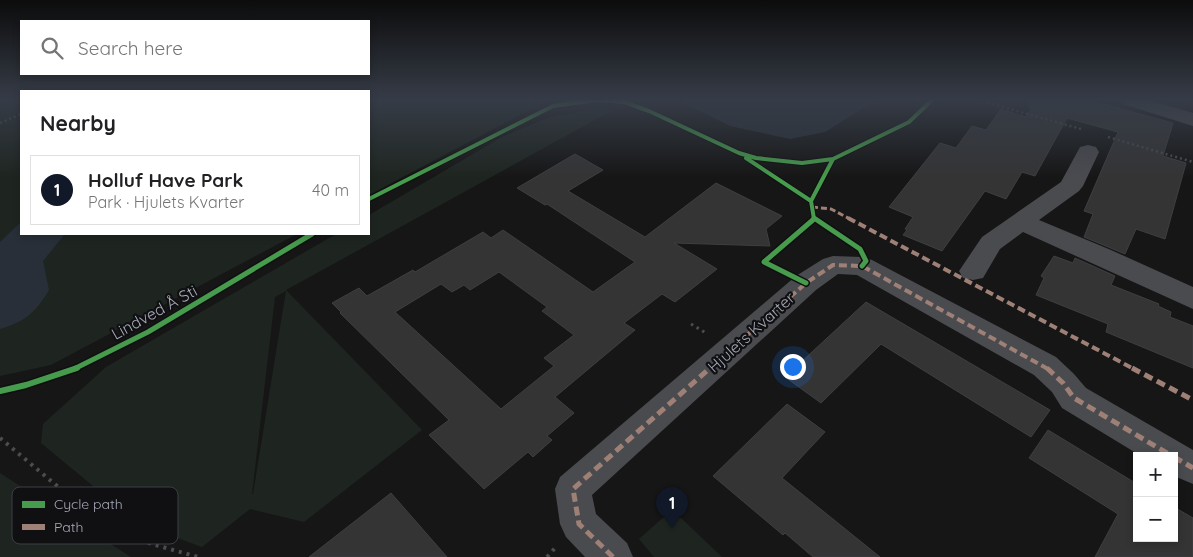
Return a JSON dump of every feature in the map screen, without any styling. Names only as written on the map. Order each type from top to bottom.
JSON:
[{"type":"street","points":[[973,271],[991,243],[1071,186],[1088,152]]},
{"type":"street","points":[[1021,222],[1102,256],[1193,299]]},
{"type":"street","name":"Hjulets Kvarter","points":[[613,557],[579,524],[573,489],[806,282],[833,265],[862,266],[1044,366],[1063,383],[1074,398],[1166,452]]},
{"type":"street","name":"Hjulets Kvarter","points":[[1178,459],[1193,468]]},
{"type":"path","points":[[0,438],[58,487]]},
{"type":"path","points":[[151,544],[198,557]]},
{"type":"shaded area","points":[[0,126],[20,126],[20,235],[295,235],[51,365],[0,376]]},
{"type":"shaded area","points":[[370,126],[499,126],[370,194]]},
{"type":"shaded area","points":[[528,126],[584,126],[286,290],[422,430],[304,522],[250,509],[202,547],[178,538],[178,487],[94,487],[41,443],[43,424],[106,367],[334,235],[370,235],[370,214],[502,137]],"holes":[[[286,291],[253,494],[275,297]]]},
{"type":"shaded area","points":[[730,126],[835,126],[825,132],[790,139]]},
{"type":"shaded area","points":[[0,473],[22,487],[12,487],[12,544],[111,544],[131,557],[0,557]]},
{"type":"shaded area","points":[[666,515],[681,518],[722,557],[654,557],[639,539]]},
{"type":"building","points":[[972,126],[986,130],[989,126],[1063,126],[1035,176],[1022,172],[1006,199],[985,191],[942,251],[903,235],[913,217],[889,207],[940,143],[956,148]]},
{"type":"building","points":[[1096,126],[1172,126],[1163,156],[1186,163],[1165,239],[1136,229],[1125,254],[1084,237],[1093,214],[1084,211],[1118,132]]},
{"type":"building","points":[[575,154],[603,170],[568,191],[645,237],[716,183],[782,216],[766,229],[770,246],[674,243],[717,269],[675,302],[662,294],[624,323],[635,330],[555,397],[574,413],[547,436],[552,440],[533,457],[528,452],[484,489],[429,435],[449,420],[332,303],[359,288],[367,296],[413,270],[415,272],[483,232],[491,238],[503,230],[593,292],[635,262],[547,204],[545,205],[517,188]],"holes":[[[499,272],[547,307],[542,311],[574,335],[544,358],[554,366],[501,409],[395,312],[441,284],[452,292],[464,285],[470,290]]]},
{"type":"building","points":[[1054,256],[1073,263],[1075,258],[1115,276],[1111,285],[1159,304],[1158,306],[1171,312],[1170,317],[1193,326],[1193,368],[1106,332],[1108,324],[1036,295],[1044,278],[1041,276]]},
{"type":"building","points":[[866,302],[1050,410],[1031,437],[881,344],[821,403],[785,377]]},
{"type":"building","points":[[787,404],[825,432],[782,478],[880,557],[813,557],[785,533],[783,535],[713,476]]},
{"type":"building","points":[[1048,430],[1133,482],[1133,542],[1178,542],[1178,509],[1193,518],[1193,557],[1095,557],[1118,514],[1029,458]]},
{"type":"building","points":[[391,493],[447,557],[309,557]]},
{"type":"waterway","points":[[0,308],[21,290],[16,257],[38,235]]},
{"type":"marked path","points":[[812,207],[831,209],[1193,400]]},
{"type":"marked path","points":[[613,557],[579,524],[573,489],[806,283],[833,265],[862,266],[1045,366],[1063,383],[1074,398],[1165,452]]},
{"type":"marked path","points":[[1178,459],[1193,468]]},
{"type":"cycle path","points":[[370,198],[513,126]]},
{"type":"cycle path","points":[[681,126],[739,153],[756,158],[802,163],[833,159],[901,126]]},
{"type":"cycle path","points":[[746,158],[811,201]]},
{"type":"cycle path","points":[[833,159],[811,201],[814,219],[860,249],[866,261],[862,266]]},
{"type":"cycle path","points":[[806,283],[764,262],[814,219]]},
{"type":"cycle path","name":"Lindved Å Sti","points":[[0,391],[51,378],[125,345],[310,235]]},
{"type":"place","name":"Holluf Have Park","points":[[672,528]]}]
